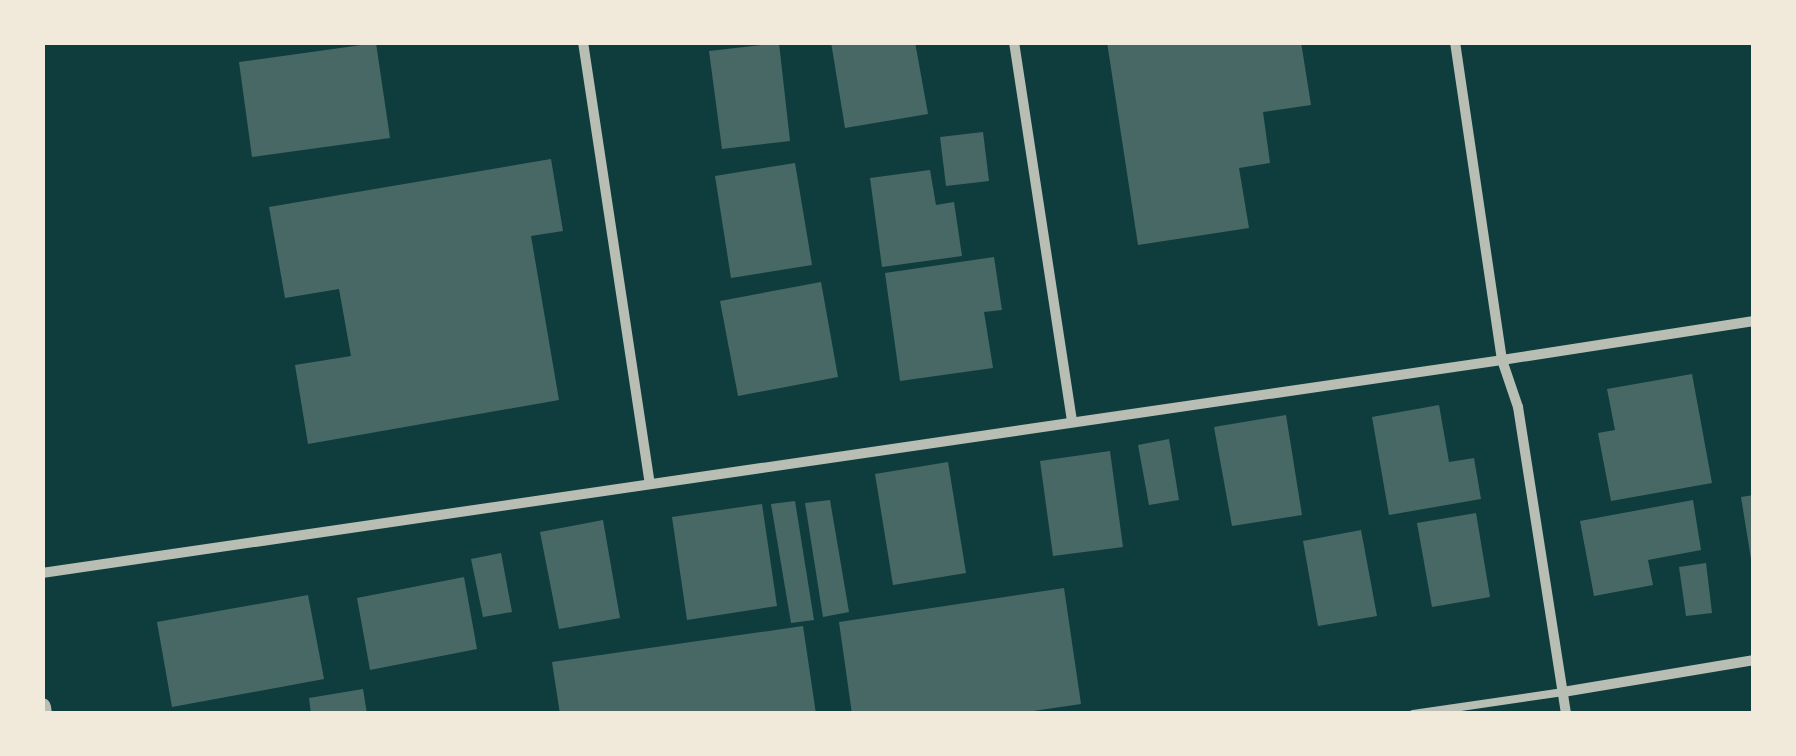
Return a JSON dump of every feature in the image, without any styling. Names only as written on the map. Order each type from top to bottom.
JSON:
[{"type":"street","points":[[583,42],[650,484]]},
{"type":"street","points":[[1014,42],[1072,422]]},
{"type":"street","points":[[1455,42],[1502,360],[1518,406],[1566,714]]},
{"type":"street","points":[[42,573],[1754,321]]},
{"type":"street","points":[[1563,692],[1754,660]]},
{"type":"lane","points":[[1413,714],[1563,692]]},
{"type":"building","points":[[831,42],[915,42],[928,114],[845,128]]},
{"type":"building","points":[[1107,42],[1301,42],[1311,105],[1263,112],[1270,163],[1239,168],[1249,228],[1138,245]]},
{"type":"building","points":[[376,43],[390,138],[252,157],[239,62]]},
{"type":"building","points":[[779,43],[790,141],[722,149],[709,51]]},
{"type":"building","points":[[983,132],[989,181],[946,186],[940,137]]},
{"type":"building","points":[[551,159],[563,231],[531,236],[559,400],[308,444],[295,365],[351,356],[339,289],[285,298],[269,207]]},
{"type":"building","points":[[795,163],[812,265],[731,278],[715,176]]},
{"type":"building","points":[[930,170],[936,205],[954,202],[962,256],[882,267],[870,178]]},
{"type":"building","points":[[994,257],[1002,310],[984,312],[993,368],[900,381],[885,273]]},
{"type":"building","points":[[821,282],[838,377],[738,396],[720,301]]},
{"type":"building","points":[[1692,374],[1712,483],[1611,501],[1598,433],[1615,430],[1607,389]]},
{"type":"building","points":[[1439,405],[1449,462],[1474,458],[1481,499],[1389,515],[1372,417]]},
{"type":"building","points":[[1286,415],[1302,515],[1232,526],[1214,427]]},
{"type":"building","points":[[1169,439],[1179,500],[1149,505],[1138,445]]},
{"type":"building","points":[[1110,451],[1123,547],[1053,556],[1040,461]]},
{"type":"building","points":[[948,462],[966,573],[893,585],[875,474]]},
{"type":"building","points":[[1754,495],[1754,558],[1751,559],[1741,497]]},
{"type":"building","points":[[830,500],[849,612],[823,617],[805,503]]},
{"type":"building","points":[[1693,500],[1701,550],[1648,560],[1653,585],[1594,596],[1580,521]]},
{"type":"building","points":[[795,501],[814,620],[791,623],[771,504]]},
{"type":"building","points":[[762,504],[777,606],[687,620],[672,517]]},
{"type":"building","points":[[1476,513],[1490,597],[1432,607],[1417,523]]},
{"type":"building","points":[[603,520],[620,618],[559,629],[540,532]]},
{"type":"building","points":[[1361,530],[1377,616],[1318,626],[1303,541]]},
{"type":"building","points":[[501,553],[512,612],[483,617],[471,559]]},
{"type":"building","points":[[1706,563],[1712,613],[1686,616],[1679,567]]},
{"type":"building","points":[[464,577],[477,649],[370,670],[357,598]]},
{"type":"building","points":[[1064,588],[1081,704],[1013,714],[852,714],[839,622]]},
{"type":"building","points":[[308,595],[324,679],[172,707],[157,622]]},
{"type":"building","points":[[803,626],[816,714],[560,714],[552,662]]},
{"type":"building","points":[[363,689],[367,714],[311,714],[309,698]]}]
